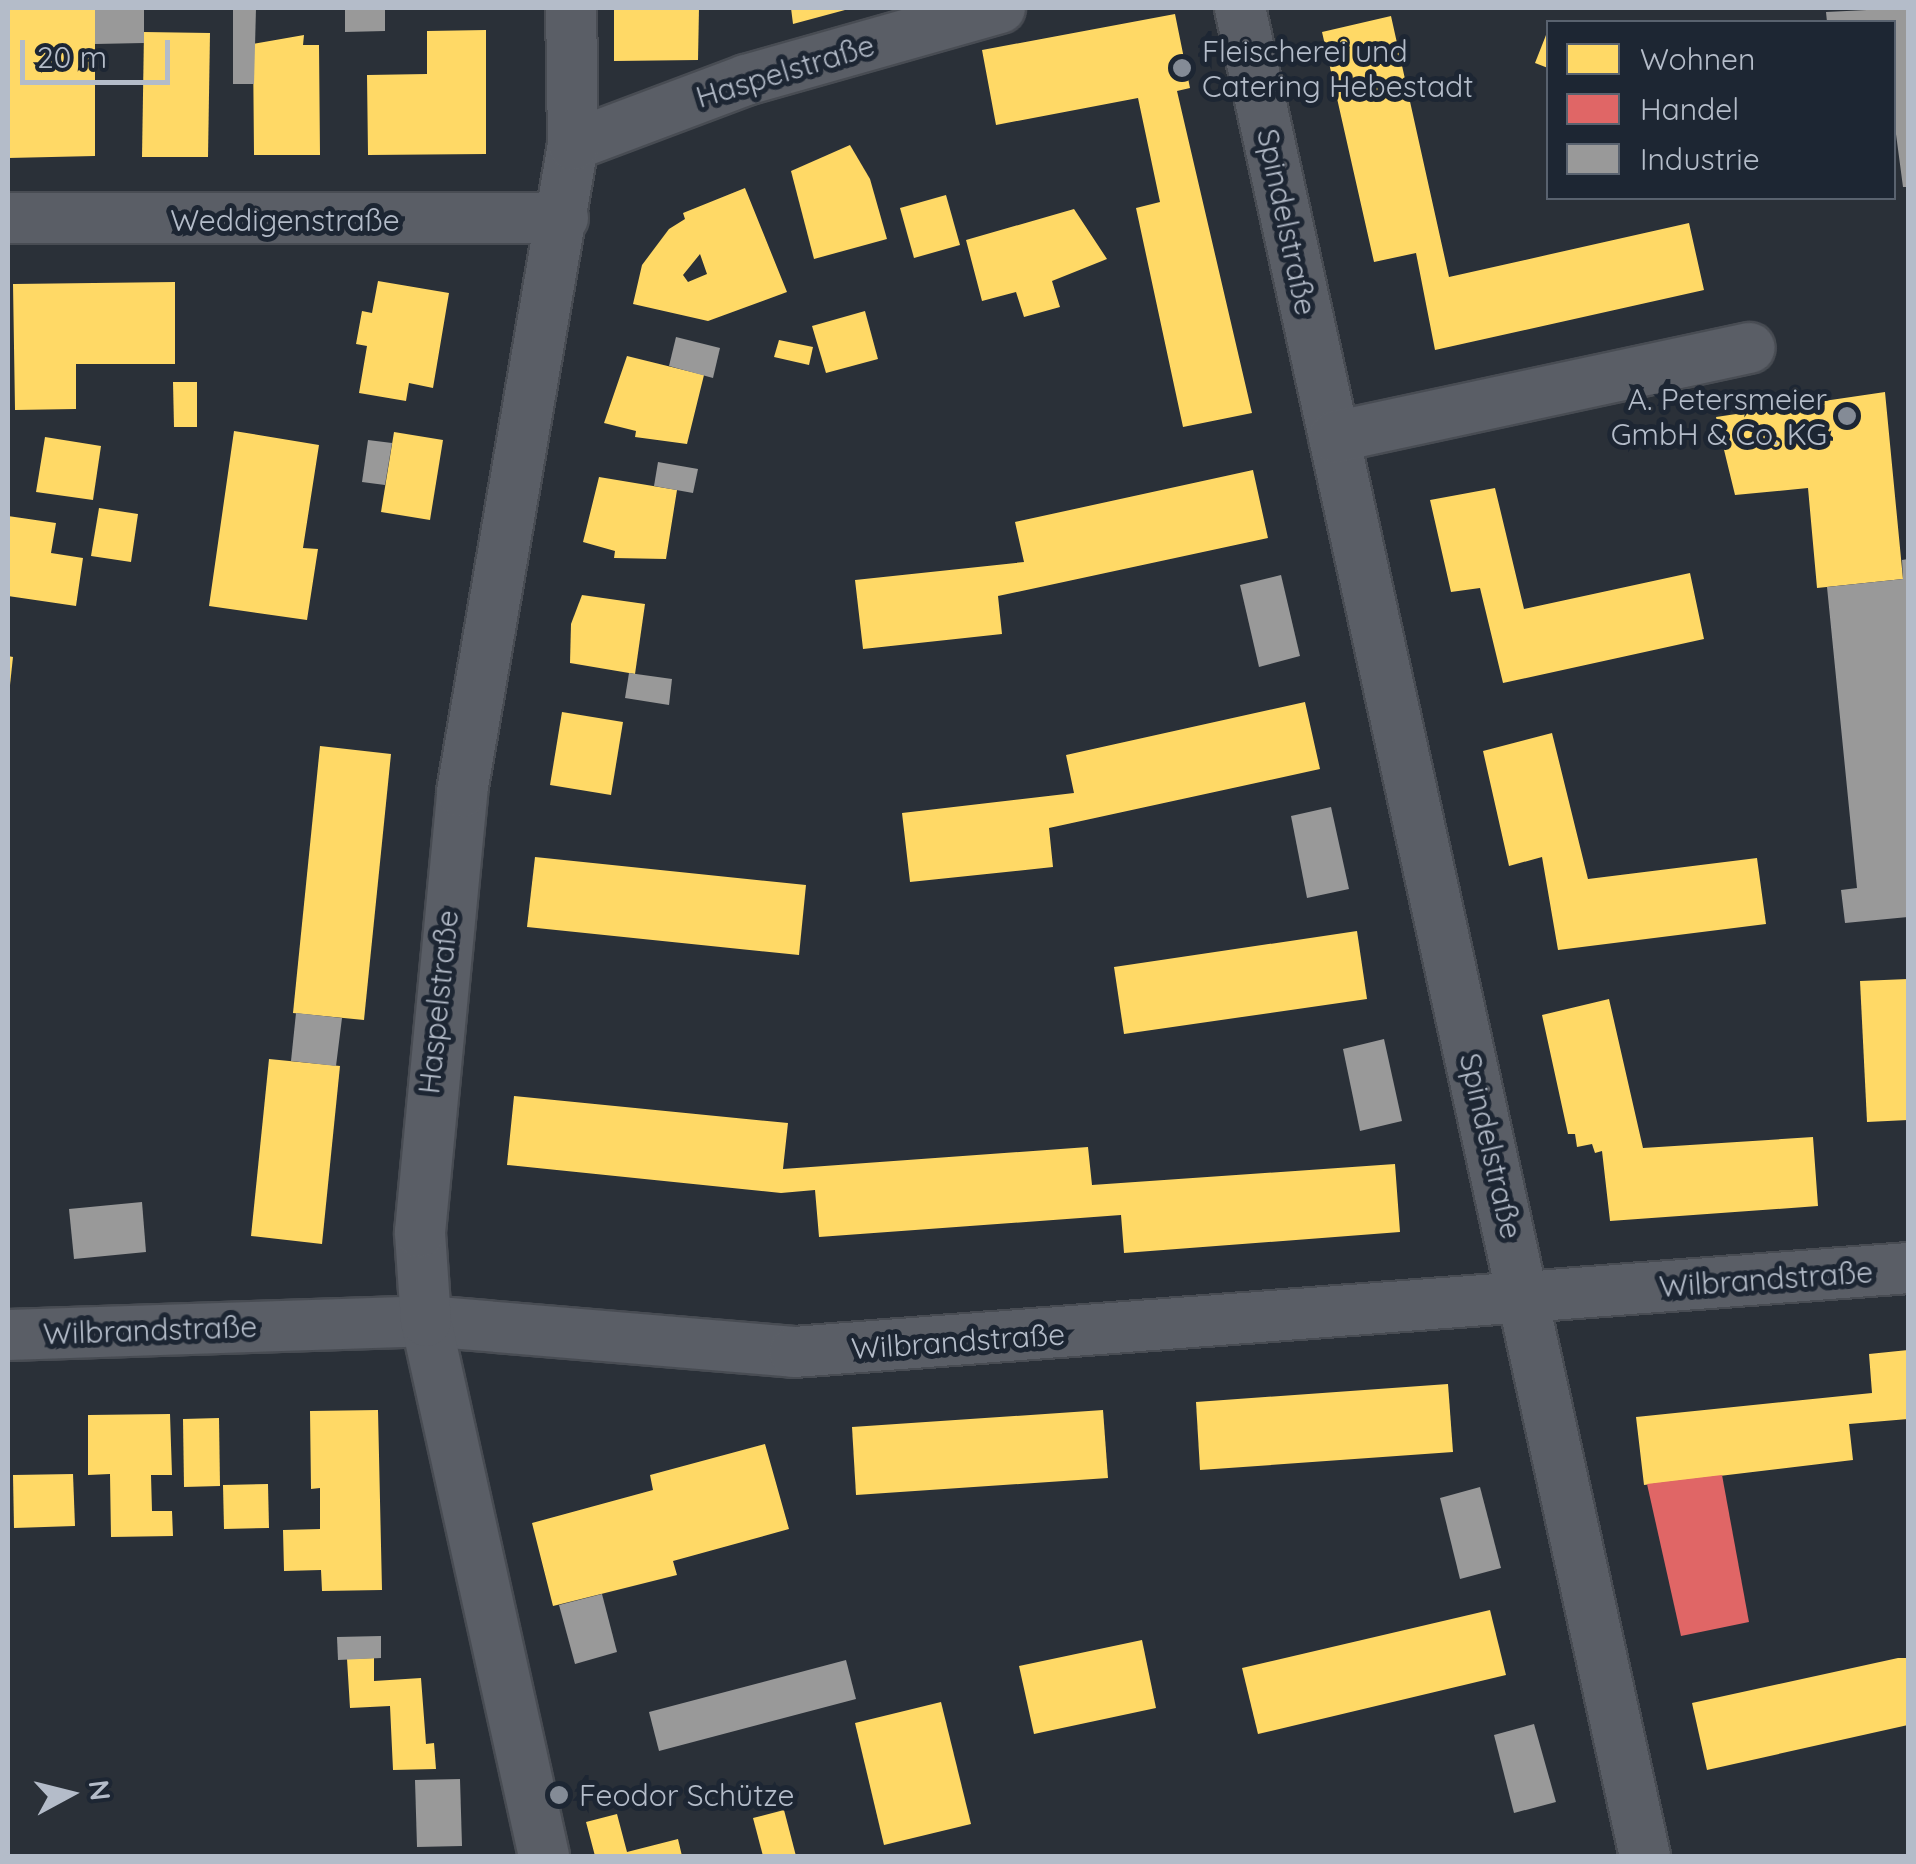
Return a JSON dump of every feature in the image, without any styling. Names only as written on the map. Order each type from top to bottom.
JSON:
[{"type":"street","name":"Haspelstraße","points":[[544,1856],[426,1321],[422,1174],[446,921],[480,678],[563,218],[572,144],[570,8]]},
{"type":"street","name":"Haspelstraße","points":[[572,144],[746,80],[1000,8]]},
{"type":"street","name":"Spindelstraße","points":[[1240,8],[1645,1856]]},
{"type":"street","name":"Weddigenstraße","points":[[8,218],[563,218]]},
{"type":"street","points":[[1334,437],[1750,348]]},
{"type":"street","name":"Wilbrandstraße","points":[[8,1335],[426,1321],[794,1352],[1908,1268]]},
{"type":"building: Wohnen","points":[[8,8],[95,8],[95,156],[8,158]]},
{"type":"building: Wohnen","points":[[614,8],[699,8],[698,60],[614,61]]},
{"type":"building: Wohnen","points":[[791,8],[845,8],[845,10],[793,24]]},
{"type":"building: Wohnen","points":[[1175,14],[1190,88],[1177,91],[1252,413],[1183,427],[1136,208],[1160,202],[1138,98],[996,125],[982,50]]},
{"type":"building: Wohnen","points":[[1391,16],[1449,277],[1689,223],[1704,290],[1435,350],[1416,253],[1374,262],[1322,32]]},
{"type":"building: Wohnen","points":[[486,30],[486,154],[368,155],[367,75],[427,74],[427,31]]},
{"type":"building: Wohnen","points":[[144,32],[210,33],[208,157],[142,157]]},
{"type":"building: Wohnen","points":[[304,35],[303,45],[319,45],[320,155],[254,155],[253,44]]},
{"type":"building: Wohnen","points":[[1546,35],[1546,67],[1535,63]]},
{"type":"building: Wohnen","points":[[850,145],[870,179],[887,239],[814,259],[791,171]]},
{"type":"building: Wohnen","points":[[745,188],[787,292],[708,321],[633,304],[642,265],[669,229],[685,219],[683,213]],"holes":[[[700,254],[707,274],[688,282],[683,275]]]},
{"type":"building: Wohnen","points":[[946,195],[960,245],[914,258],[900,208]]},
{"type":"building: Wohnen","points":[[1074,209],[1107,259],[1052,281],[1060,307],[1024,317],[1016,292],[982,301],[966,240]]},
{"type":"building: Wohnen","points":[[378,281],[449,293],[433,388],[409,383],[406,401],[359,393],[367,346],[356,344],[362,311],[372,313]]},
{"type":"building: Wohnen","points":[[175,282],[175,364],[76,364],[76,409],[15,410],[13,284]]},
{"type":"building: Wohnen","points":[[865,311],[878,359],[826,373],[812,326]]},
{"type":"building: Wohnen","points":[[779,340],[813,347],[809,365],[774,357]]},
{"type":"building: Wohnen","points":[[627,356],[704,375],[687,444],[635,437],[636,431],[604,423]]},
{"type":"building: Wohnen","points":[[173,382],[197,382],[197,427],[174,427]]},
{"type":"building: Wohnen","points":[[1885,392],[1903,579],[1817,588],[1808,488],[1735,495],[1716,417]]},
{"type":"building: Wohnen","points":[[234,431],[319,445],[303,548],[318,549],[307,620],[209,606]]},
{"type":"building: Wohnen","points":[[394,432],[443,440],[430,520],[381,512]]},
{"type":"building: Wohnen","points":[[45,437],[101,446],[93,500],[36,492]]},
{"type":"building: Wohnen","points":[[1253,470],[1268,538],[998,596],[1002,634],[863,649],[855,580],[1024,562],[1015,522]]},
{"type":"building: Wohnen","points":[[599,477],[677,490],[666,559],[614,558],[615,551],[583,542]]},
{"type":"building: Wohnen","points":[[1495,488],[1524,609],[1690,573],[1704,639],[1503,683],[1480,588],[1451,592],[1430,500]]},
{"type":"building: Wohnen","points":[[99,508],[138,514],[131,562],[91,556]]},
{"type":"building: Wohnen","points":[[8,516],[56,523],[51,553],[83,558],[76,606],[8,596]]},
{"type":"building: Wohnen","points":[[582,595],[645,604],[635,674],[570,663],[571,624]]},
{"type":"building: Wohnen","points":[[8,656],[13,657],[10,685],[8,685]]},
{"type":"building: Wohnen","points":[[1305,702],[1320,769],[1049,828],[1053,867],[910,882],[902,813],[1074,793],[1066,755]]},
{"type":"building: Wohnen","points":[[562,712],[623,722],[611,795],[550,785]]},
{"type":"building: Wohnen","points":[[1552,733],[1588,879],[1757,858],[1766,924],[1558,950],[1542,857],[1509,866],[1483,751]]},
{"type":"building: Wohnen","points":[[320,746],[391,754],[364,1020],[293,1013]]},
{"type":"building: Wohnen","points":[[535,857],[806,885],[799,955],[527,927]]},
{"type":"building: Wohnen","points":[[1357,931],[1367,999],[1124,1034],[1114,967]]},
{"type":"building: Wohnen","points":[[1908,979],[1908,1120],[1867,1122],[1860,981]]},
{"type":"building: Wohnen","points":[[1609,999],[1643,1148],[1813,1137],[1818,1206],[1610,1221],[1602,1151],[1595,1153],[1592,1144],[1577,1147],[1575,1134],[1568,1134],[1542,1015]]},
{"type":"building: Wohnen","points":[[269,1059],[340,1066],[322,1244],[251,1236]]},
{"type":"building: Wohnen","points":[[514,1096],[788,1123],[783,1169],[1088,1147],[1092,1185],[1395,1164],[1400,1232],[1124,1253],[1121,1215],[819,1237],[815,1190],[781,1193],[507,1165]]},
{"type":"building: Wohnen","points":[[1908,1350],[1908,1419],[1849,1424],[1853,1460],[1644,1485],[1636,1417],[1872,1393],[1869,1354]]},
{"type":"building: Wohnen","points":[[1448,1384],[1453,1452],[1200,1470],[1196,1402]]},
{"type":"building: Wohnen","points":[[378,1410],[382,1590],[322,1591],[321,1570],[284,1571],[283,1530],[320,1529],[320,1488],[311,1489],[310,1411]]},
{"type":"building: Wohnen","points":[[1103,1410],[1108,1478],[856,1495],[852,1427]]},
{"type":"building: Wohnen","points":[[170,1414],[172,1475],[151,1475],[152,1511],[172,1511],[173,1536],[111,1537],[110,1474],[88,1475],[88,1415]]},
{"type":"building: Wohnen","points":[[219,1418],[220,1486],[184,1487],[183,1419]]},
{"type":"building: Wohnen","points":[[765,1444],[789,1529],[673,1561],[677,1575],[553,1606],[532,1523],[653,1490],[650,1475]]},
{"type":"building: Wohnen","points":[[73,1474],[75,1526],[14,1528],[13,1475]]},
{"type":"building: Wohnen","points":[[268,1484],[269,1528],[224,1529],[223,1485]]},
{"type":"building: Wohnen","points":[[1490,1610],[1506,1675],[1258,1734],[1242,1668]]},
{"type":"building: Wohnen","points":[[1142,1640],[1156,1708],[1034,1734],[1019,1666]]},
{"type":"building: Wohnen","points":[[374,1658],[374,1681],[421,1678],[426,1744],[434,1743],[436,1769],[393,1770],[390,1706],[350,1708],[347,1659]]},
{"type":"building: Wohnen","points":[[1908,1658],[1908,1725],[1707,1770],[1692,1703]]},
{"type":"building: Wohnen","points":[[941,1702],[971,1824],[884,1845],[855,1723]]},
{"type":"building: Wohnen","points":[[784,1810],[796,1856],[763,1856],[753,1818]]},
{"type":"building: Wohnen","points":[[617,1814],[627,1852],[678,1839],[682,1856],[595,1856],[586,1822]]},
{"type":"building: Handel","points":[[1722,1475],[1749,1622],[1681,1636],[1647,1484]]},
{"type":"building: Industrie","points":[[95,8],[144,8],[144,43],[95,44]]},
{"type":"building: Industrie","points":[[233,8],[256,8],[254,84],[233,84]]},
{"type":"building: Industrie","points":[[345,8],[385,8],[385,31],[345,32]]},
{"type":"building: Industrie","points":[[1908,8],[1908,187],[1903,187],[1896,134],[1896,20],[1827,20],[1826,12]]},
{"type":"building: Industrie","points":[[676,337],[720,348],[713,378],[669,366]]},
{"type":"building: Industrie","points":[[368,440],[392,443],[385,485],[362,482]]},
{"type":"building: Industrie","points":[[658,462],[698,469],[693,493],[654,486]]},
{"type":"building: Industrie","points":[[1908,559],[1908,917],[1845,923],[1841,890],[1857,888],[1827,587],[1903,579],[1902,560]]},
{"type":"building: Industrie","points":[[1281,575],[1300,656],[1259,667],[1240,585]]},
{"type":"building: Industrie","points":[[629,673],[672,679],[669,705],[625,698]]},
{"type":"building: Industrie","points":[[1331,807],[1349,889],[1307,898],[1291,816]]},
{"type":"building: Industrie","points":[[296,1013],[342,1018],[336,1066],[291,1061]]},
{"type":"building: Industrie","points":[[1384,1039],[1402,1121],[1360,1131],[1343,1049]]},
{"type":"building: Industrie","points":[[142,1202],[146,1252],[74,1259],[69,1209]]},
{"type":"building: Industrie","points":[[1480,1487],[1501,1568],[1460,1579],[1440,1498]]},
{"type":"building: Industrie","points":[[602,1594],[617,1652],[575,1664],[559,1605]]},
{"type":"building: Industrie","points":[[381,1636],[381,1658],[338,1660],[337,1637]]},
{"type":"building: Industrie","points":[[846,1660],[856,1699],[659,1751],[649,1712]]},
{"type":"building: Industrie","points":[[1534,1724],[1556,1802],[1514,1813],[1494,1735]]},
{"type":"building: Industrie","points":[[460,1779],[462,1846],[417,1847],[415,1780]]},
{"type":"place","name":"Fleischerei und Catering Hebestadt","points":[[1182,68]]},
{"type":"place","name":"A. Petersmeier GmbH & Co. KG","points":[[1847,416]]},
{"type":"place","name":"Feodor Schütze","points":[[559,1795]]}]
